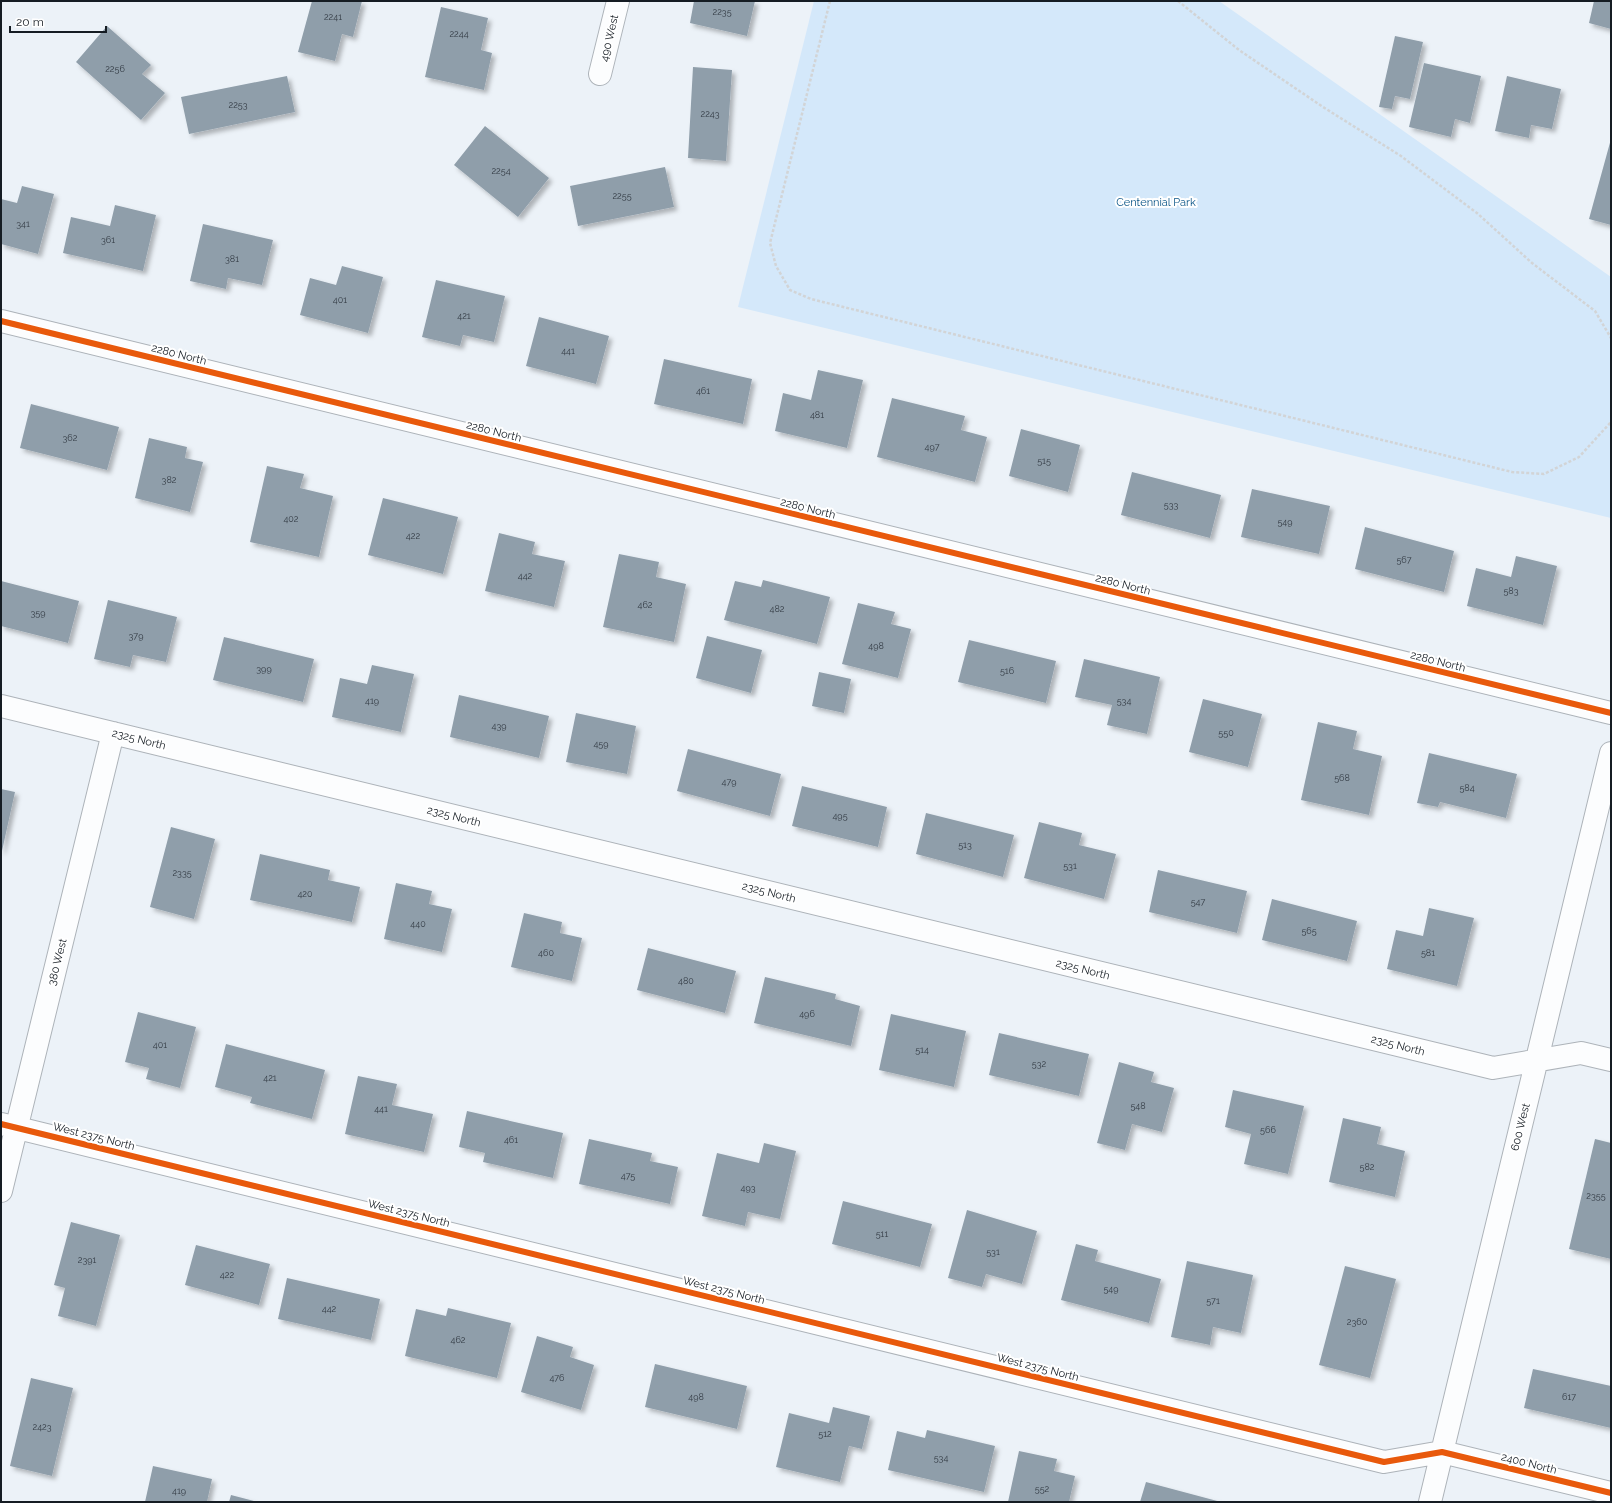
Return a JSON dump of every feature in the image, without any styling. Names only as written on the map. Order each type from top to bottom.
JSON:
[{"type":"street","name":"490 West","points":[[600,74],[618,1]]},
{"type":"street","name":"2280 North","points":[[1,321],[1611,713]]},
{"type":"street","name":"2325 North","points":[[1,706],[1493,1068],[1581,1053],[1611,1060]]},
{"type":"street","name":"380 West","points":[[1,1191],[9,1126],[113,733]]},
{"type":"street","name":"600 West","points":[[1430,1502],[1611,753]]},
{"type":"street","name":"West 2375 North","points":[[9,1126],[1384,1462],[1442,1452]]},
{"type":"street","name":"2400 North","points":[[1442,1452],[1611,1493]]},
{"type":"path","points":[[830,1],[770,243],[776,266],[790,290],[811,299],[1512,472],[1544,474],[1579,457],[1611,422]]},
{"type":"path","points":[[1178,1],[1238,50],[1323,107],[1401,156],[1477,213],[1532,263],[1595,311],[1611,338]]},
{"type":"green space","name":"Centennial Park","points":[[814,1],[1219,1],[1611,277],[1611,518],[738,307]]},
{"type":"building","points":[[312,1],[362,1],[353,37],[342,34],[335,61],[298,52]]},
{"type":"building","points":[[694,1],[755,1],[747,36],[690,23]]},
{"type":"building","points":[[1594,1],[1611,1],[1611,29],[1589,23]]},
{"type":"building","points":[[441,7],[488,18],[481,50],[492,53],[484,90],[425,77]]},
{"type":"building","points":[[107,26],[151,65],[142,74],[165,93],[141,120],[76,62]]},
{"type":"building","points":[[1395,36],[1423,42],[1410,99],[1395,96],[1392,109],[1379,107]]},
{"type":"building","points":[[1424,63],[1481,76],[1470,123],[1455,119],[1451,137],[1409,127]]},
{"type":"building","points":[[693,67],[732,70],[726,161],[688,158]]},
{"type":"building","points":[[287,76],[295,112],[189,134],[181,97]]},
{"type":"building","points":[[1507,76],[1561,89],[1552,129],[1531,125],[1529,138],[1495,131]]},
{"type":"building","points":[[485,126],[549,178],[518,217],[454,165]]},
{"type":"building","points":[[1611,139],[1611,225],[1589,219]]},
{"type":"building","points":[[665,167],[674,207],[578,226],[570,186]]},
{"type":"building","points":[[22,186],[54,194],[38,254],[1,244],[1,199],[17,203]]},
{"type":"building","points":[[115,205],[156,215],[143,271],[63,253],[71,217],[110,226]]},
{"type":"building","points":[[203,224],[273,240],[262,285],[228,278],[226,289],[190,281]]},
{"type":"building","points":[[342,266],[383,277],[368,333],[300,315],[310,278],[336,285]]},
{"type":"building","points":[[436,280],[505,296],[494,342],[463,335],[460,346],[422,337]]},
{"type":"building","points":[[539,317],[609,336],[596,384],[526,366]]},
{"type":"building","points":[[664,359],[752,379],[743,424],[654,404]]},
{"type":"building","points":[[818,370],[863,380],[847,448],[775,431],[783,393],[811,400]]},
{"type":"building","points":[[892,398],[965,416],[961,430],[987,437],[975,482],[877,457]]},
{"type":"building","points":[[31,404],[119,427],[107,470],[20,448]]},
{"type":"building","points":[[1021,429],[1080,445],[1068,492],[1009,476]]},
{"type":"building","points":[[149,438],[187,447],[185,458],[203,462],[190,512],[135,498]]},
{"type":"building","points":[[267,466],[304,474],[300,488],[333,496],[319,557],[250,542]]},
{"type":"building","points":[[1132,472],[1221,495],[1210,538],[1121,515]]},
{"type":"building","points":[[1252,489],[1330,506],[1319,554],[1241,537]]},
{"type":"building","points":[[383,498],[458,517],[443,574],[368,555]]},
{"type":"building","points":[[1365,527],[1454,551],[1444,592],[1355,569]]},
{"type":"building","points":[[499,533],[535,542],[532,554],[565,561],[554,607],[485,591]]},
{"type":"building","points":[[619,554],[659,562],[656,577],[686,584],[674,642],[603,627]]},
{"type":"building","points":[[1516,556],[1557,566],[1543,625],[1467,606],[1476,568],[1511,577]]},
{"type":"building","points":[[763,580],[830,597],[817,644],[724,620],[735,581],[761,587]]},
{"type":"building","points":[[1,581],[79,601],[68,643],[1,626]]},
{"type":"building","points":[[108,600],[177,617],[166,662],[133,655],[130,667],[94,659]]},
{"type":"building","points":[[858,603],[895,612],[891,624],[911,629],[898,678],[842,664]]},
{"type":"building","points":[[707,636],[762,650],[751,693],[696,678]]},
{"type":"building","points":[[224,637],[314,659],[303,702],[213,680]]},
{"type":"building","points":[[969,640],[1056,661],[1046,703],[958,682]]},
{"type":"building","points":[[1084,659],[1160,677],[1147,734],[1107,725],[1112,705],[1075,697]]},
{"type":"building","points":[[372,665],[414,674],[401,732],[332,717],[340,678],[367,684]]},
{"type":"building","points":[[819,672],[851,679],[844,713],[812,706]]},
{"type":"building","points":[[459,695],[549,716],[539,758],[450,737]]},
{"type":"building","points":[[1203,699],[1262,714],[1248,767],[1189,752]]},
{"type":"building","points":[[576,713],[636,726],[627,774],[566,762]]},
{"type":"building","points":[[1318,722],[1357,731],[1353,749],[1382,756],[1369,815],[1301,800]]},
{"type":"building","points":[[688,749],[781,774],[770,816],[677,791]]},
{"type":"building","points":[[1429,753],[1517,774],[1506,818],[1440,802],[1438,807],[1417,803]]},
{"type":"building","points":[[802,786],[887,807],[878,847],[792,826]]},
{"type":"building","points":[[1,789],[15,792],[2,851],[1,851]]},
{"type":"building","points":[[926,813],[1014,835],[1003,877],[916,854]]},
{"type":"building","points":[[1039,822],[1082,833],[1079,845],[1116,854],[1104,899],[1024,878]]},
{"type":"building","points":[[171,827],[215,839],[194,919],[150,907]]},
{"type":"building","points":[[260,854],[330,870],[328,880],[360,887],[352,922],[250,900]]},
{"type":"building","points":[[1158,870],[1247,891],[1237,933],[1149,912]]},
{"type":"building","points":[[396,883],[432,891],[429,904],[452,909],[442,952],[384,939]]},
{"type":"building","points":[[1272,899],[1357,921],[1347,961],[1262,940]]},
{"type":"building","points":[[1429,908],[1474,918],[1457,986],[1387,969],[1396,930],[1423,936]]},
{"type":"building","points":[[524,913],[562,922],[560,933],[582,938],[572,981],[511,967]]},
{"type":"building","points":[[648,948],[736,971],[725,1013],[637,990]]},
{"type":"building","points":[[765,977],[836,994],[835,999],[860,1006],[851,1046],[754,1023]]},
{"type":"building","points":[[138,1012],[196,1027],[180,1088],[146,1079],[149,1068],[125,1062]]},
{"type":"building","points":[[891,1014],[966,1031],[954,1087],[879,1070]]},
{"type":"building","points":[[999,1033],[1089,1054],[1079,1096],[989,1075]]},
{"type":"building","points":[[226,1044],[325,1070],[312,1119],[250,1103],[252,1097],[215,1087]]},
{"type":"building","points":[[1119,1062],[1154,1072],[1151,1082],[1174,1088],[1162,1132],[1132,1124],[1125,1150],[1097,1143]]},
{"type":"building","points":[[358,1076],[397,1084],[392,1105],[433,1114],[424,1152],[345,1134]]},
{"type":"building","points":[[1233,1090],[1304,1106],[1288,1174],[1244,1164],[1251,1134],[1225,1127]]},
{"type":"building","points":[[467,1111],[563,1133],[553,1178],[483,1162],[485,1153],[459,1147]]},
{"type":"building","points":[[1343,1118],[1381,1127],[1377,1144],[1405,1151],[1395,1197],[1329,1182]]},
{"type":"building","points":[[589,1139],[652,1153],[650,1161],[678,1167],[670,1204],[579,1184]]},
{"type":"building","points":[[1595,1139],[1611,1143],[1611,1259],[1569,1249]]},
{"type":"building","points":[[764,1143],[796,1151],[780,1219],[748,1212],[745,1226],[702,1216],[717,1153],[759,1163]]},
{"type":"building","points":[[843,1201],[932,1224],[920,1267],[832,1244]]},
{"type":"building","points":[[967,1210],[1037,1231],[1022,1284],[986,1274],[982,1287],[948,1278]]},
{"type":"building","points":[[71,1222],[120,1235],[96,1326],[58,1316],[65,1288],[54,1285]]},
{"type":"building","points":[[1076,1244],[1098,1250],[1095,1261],[1161,1279],[1149,1323],[1061,1300]]},
{"type":"building","points":[[196,1245],[270,1264],[259,1305],[185,1285]]},
{"type":"building","points":[[1187,1261],[1253,1275],[1241,1333],[1213,1327],[1210,1345],[1171,1337]]},
{"type":"building","points":[[1345,1266],[1396,1279],[1370,1378],[1319,1365]]},
{"type":"building","points":[[287,1278],[380,1299],[371,1340],[278,1319]]},
{"type":"building","points":[[448,1308],[511,1323],[497,1378],[405,1356],[416,1309],[446,1316]]},
{"type":"building","points":[[537,1336],[573,1347],[570,1357],[594,1365],[581,1410],[521,1392]]},
{"type":"building","points":[[655,1364],[747,1386],[737,1429],[645,1407]]},
{"type":"building","points":[[1533,1369],[1611,1386],[1611,1428],[1524,1408]]},
{"type":"building","points":[[31,1378],[73,1388],[52,1476],[10,1466]]},
{"type":"building","points":[[833,1407],[870,1416],[862,1449],[849,1446],[840,1482],[776,1467],[789,1413],[829,1423]]},
{"type":"building","points":[[927,1430],[995,1446],[984,1492],[888,1470],[897,1431],[925,1438]]},
{"type":"building","points":[[1019,1451],[1057,1459],[1054,1471],[1075,1476],[1069,1502],[1008,1502]]},
{"type":"building","points":[[153,1466],[212,1479],[207,1502],[145,1502]]},
{"type":"building","points":[[1146,1482],[1221,1502],[1140,1502]]},
{"type":"building","points":[[231,1495],[254,1501],[254,1502],[229,1502]]},
{"type":"cycle path","points":[[1,321],[1611,713]]},
{"type":"cycle path","points":[[1,1124],[1384,1462],[1442,1452],[1611,1493]]}]
